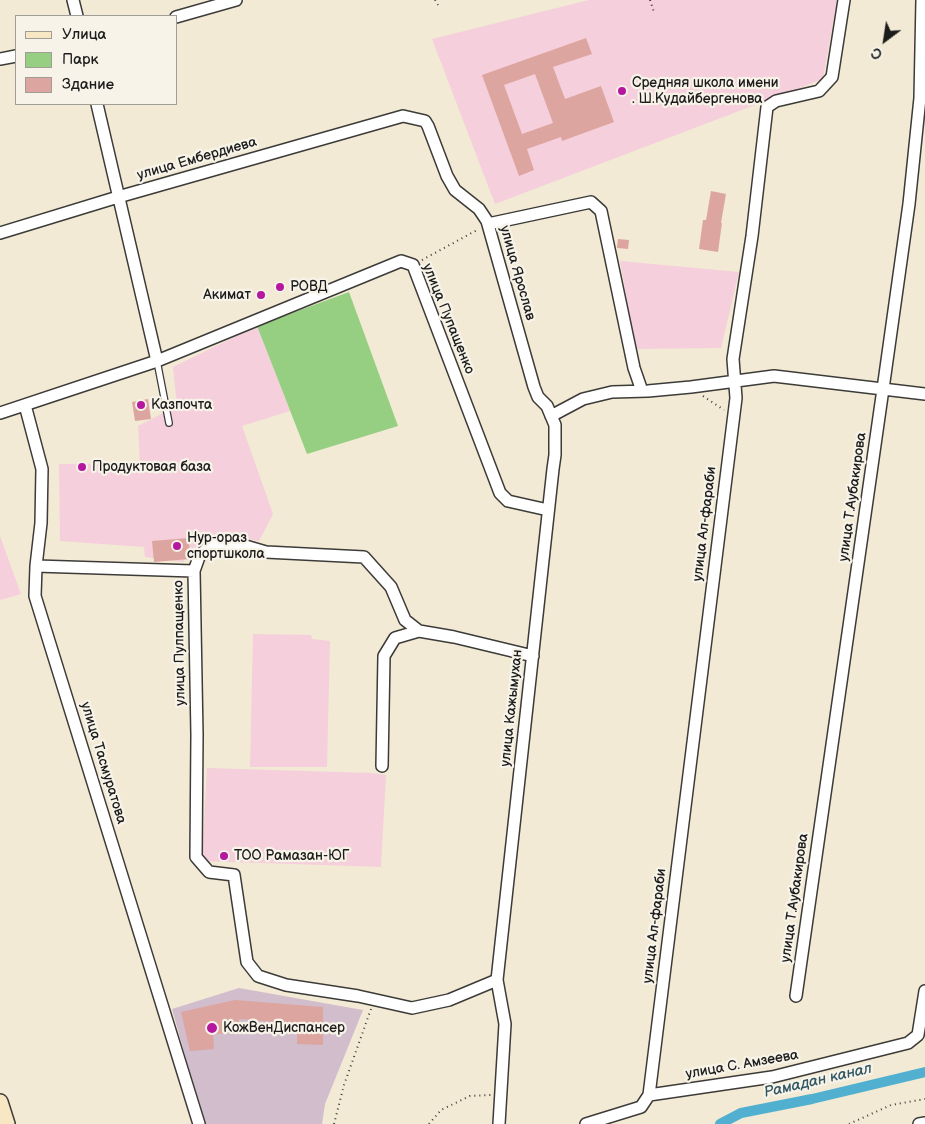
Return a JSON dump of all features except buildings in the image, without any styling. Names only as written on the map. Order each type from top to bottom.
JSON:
[{"type":"main road","points":[[0,1102],[7,1124]]},
{"type":"street","points":[[73,0],[77,15]]},
{"type":"street","points":[[178,16],[236,0]]},
{"type":"street","name":"улица Ал-фараби","points":[[649,1095],[736,398],[733,359],[752,236],[767,107],[776,101],[819,91],[832,77],[844,0]]},
{"type":"street","name":"улица Т.Аубакирова","points":[[796,996],[908,204],[920,98],[922,0]]},
{"type":"street","points":[[0,59],[15,56]]},
{"type":"street","points":[[97,105],[157,361]]},
{"type":"street","name":"улица Ембердиева","points":[[0,233],[118,197],[403,116]]},
{"type":"street","name":"улица Ярослав","points":[[403,116],[425,120],[447,176],[455,190],[479,209],[487,221],[534,387],[538,397],[547,406],[554,425],[554,439]]},
{"type":"street","points":[[488,224],[591,202],[601,211],[634,368],[642,391]]},
{"type":"street","name":"улица Пупащенко","points":[[0,413],[157,361],[401,261],[413,265],[500,493],[508,501],[548,510]]},
{"type":"street","points":[[551,416],[583,399],[612,392],[691,387],[774,376],[925,394]]},
{"type":"street","name":"улица Тасмуратова","points":[[25,405],[42,469],[35,596],[199,1124]]},
{"type":"street","name":"улица Кажымухан","points":[[499,1124],[505,1024],[497,980],[555,454],[554,439]]},
{"type":"street","name":"улица Пулпащенко","points":[[375,1000],[286,985],[258,976],[247,962],[234,875],[209,872],[196,857],[197,735],[194,571],[199,557],[211,544],[242,545],[266,552],[364,558],[391,587],[405,620],[419,631]]},
{"type":"street","points":[[36,566],[194,571]]},
{"type":"street","points":[[382,766],[384,656],[395,638],[419,631],[454,637],[533,656]]},
{"type":"street","points":[[375,1000],[412,1008],[449,1000],[497,980]]},
{"type":"street","name":"улица С. Амзеева","points":[[649,1095],[772,1077],[908,1043],[918,1035],[925,991]]},
{"type":"street","points":[[586,1124],[641,1107],[649,1095]]},
{"type":"street","points":[[919,1124],[925,1123]]},
{"type":"lane","points":[[157,361],[169,423]]},
{"type":"path","points":[[436,0],[438,5]]},
{"type":"path","points":[[650,0],[654,12]]},
{"type":"path","points":[[413,265],[488,224]]},
{"type":"path","points":[[691,387],[733,416]]},
{"type":"path","points":[[334,1124],[344,1085],[375,1000]]},
{"type":"path","points":[[429,1124],[441,1110],[470,1096],[501,1094]]},
{"type":"path","points":[[849,1124],[890,1105],[925,1099]]},
{"type":"shaded area","name":"Средняя школа имени . Ш.Кудайбергенова","points":[[589,0],[837,0],[823,79],[495,204],[432,39]]},
{"type":"shaded area","points":[[620,261],[739,272],[721,348],[635,349]]},
{"type":"shaded area","points":[[257,326],[290,411],[242,426],[273,514],[259,541],[216,534],[203,539],[183,562],[145,557],[144,547],[60,541],[59,464],[140,464],[138,426],[177,406],[173,367]]},
{"type":"shaded area","points":[[0,536],[21,594],[0,600]]},
{"type":"shaded area","points":[[253,634],[311,635],[312,639],[330,641],[327,767],[250,767]]},
{"type":"shaded area","points":[[207,768],[386,775],[381,867],[202,861]]},
{"type":"shaded area","name":"КожВенДиспансер","points":[[239,988],[363,1010],[325,1104],[322,1124],[204,1124],[172,1009]]},
{"type":"green space","points":[[349,292],[398,426],[307,454],[257,326]]},
{"type":"waterway","name":"Рамадан канал","points":[[720,1124],[741,1113],[812,1099],[925,1072]]},
{"type":"place","name":"Средняя школа имени . Ш.Кудайбергенова","points":[[622,91]]},
{"type":"place","name":"РОВД","points":[[280,287]]},
{"type":"place","name":"Акимат","points":[[261,295]]},
{"type":"place","name":"Казпочта","points":[[141,405]]},
{"type":"place","name":"Продуктовая база","points":[[82,467]]},
{"type":"place","name":"Нур-ораз спортшкола","points":[[177,546]]},
{"type":"place","name":"ТОО Рамазан-ЮГ","points":[[224,856]]},
{"type":"place","name":"КожВенДиспансер","points":[[212,1028]]}]
